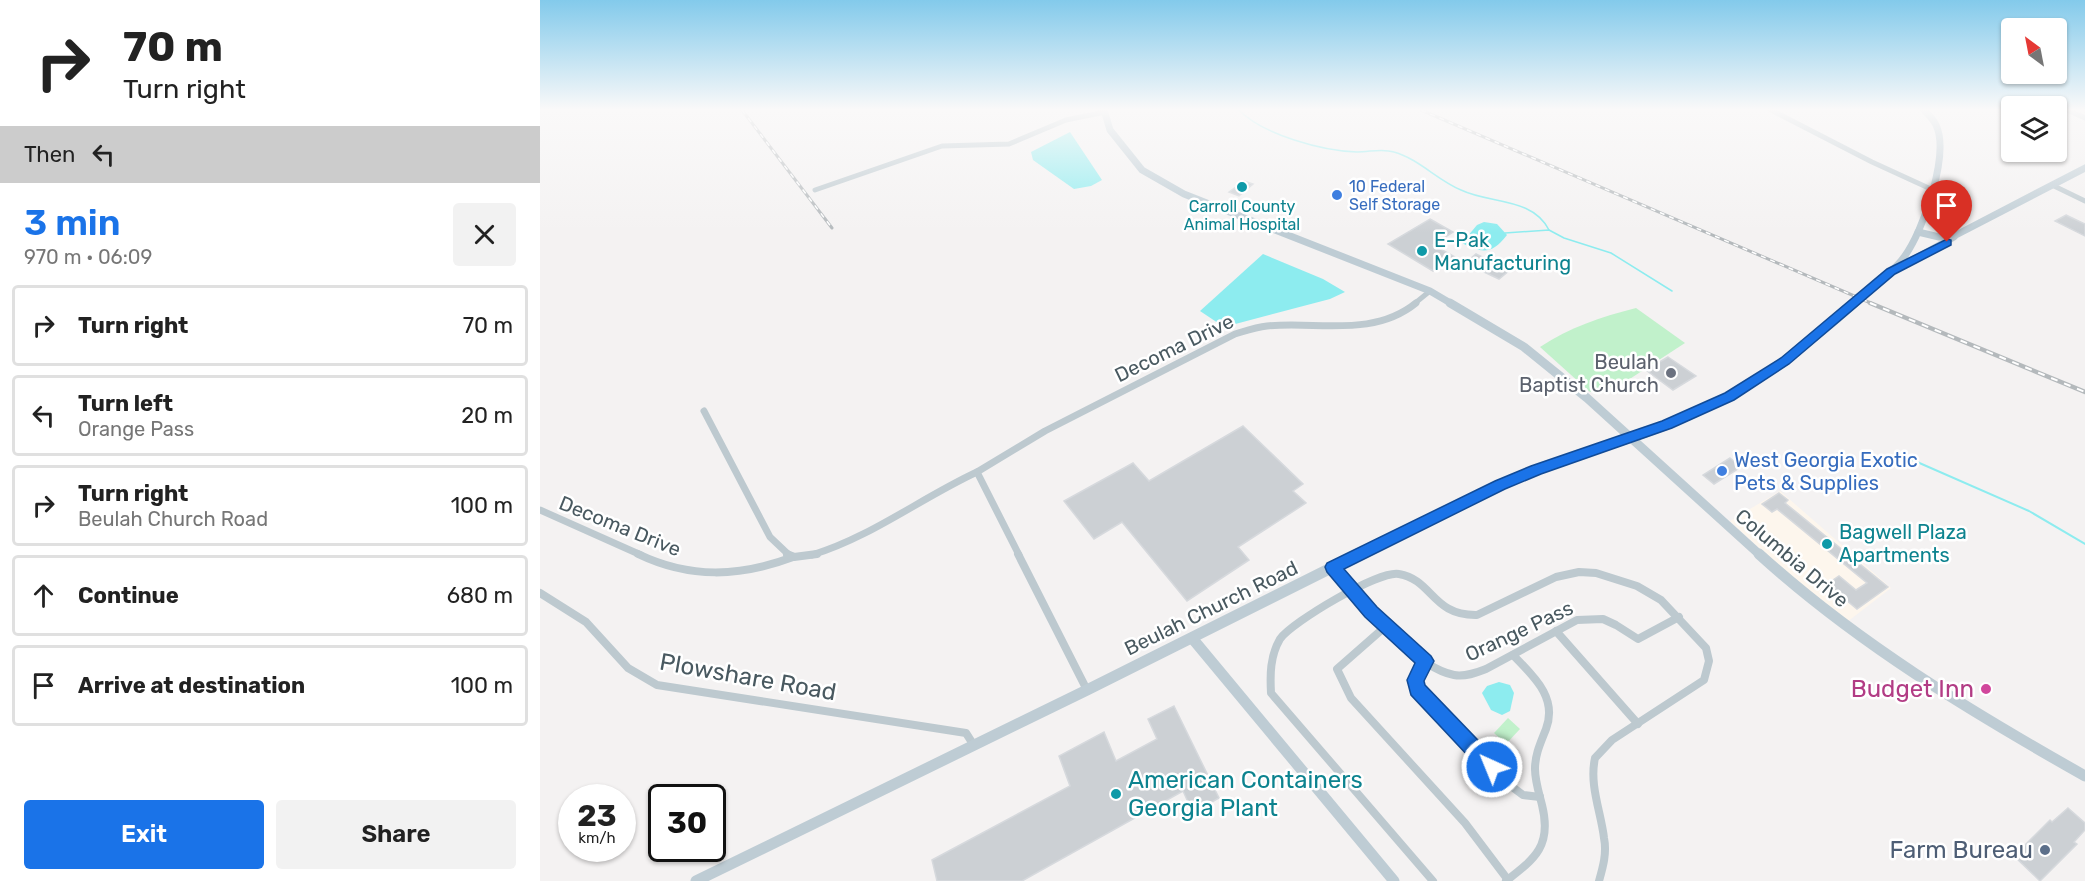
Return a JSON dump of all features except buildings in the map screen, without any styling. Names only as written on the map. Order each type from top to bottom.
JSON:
[{"type":"street","points":[[815,190],[927,151]]},
{"type":"street","name":"Columbia Drive","points":[[1127,151],[1142,170],[1184,194],[1431,291],[1524,346],[1563,377],[1736,535],[1837,620],[1984,719],[2085,776]]},
{"type":"street","points":[[1851,151],[1933,190]]},
{"type":"street","name":"Beulah Church Road","points":[[696,881],[1500,485],[1700,411],[1729,396],[1771,371],[1821,333],[1904,258],[1918,232],[1933,190],[1938,170],[1939,151]]},
{"type":"street","points":[[1891,272],[1956,235],[2085,168]]},
{"type":"street","points":[[2052,185],[2085,201]]},
{"type":"street","points":[[1918,232],[1939,237],[1956,235]]},
{"type":"street","name":"Decoma Drive","points":[[540,510],[563,523],[612,541],[655,562],[711,576],[764,569],[793,557],[807,556],[856,538],[952,483],[977,472],[1045,431],[1235,334],[1266,326],[1342,326],[1376,323],[1406,312],[1431,291]]},
{"type":"street","points":[[704,411],[770,537],[781,550],[793,557]]},
{"type":"street","points":[[977,472],[1087,690]]},
{"type":"street","name":"Orange Pass","points":[[1333,567],[1386,626],[1425,661],[1453,675],[1471,675],[1577,620],[1592,616],[1608,619],[1638,639],[1679,618]]},
{"type":"street","points":[[1433,881],[1271,693],[1269,675],[1273,651],[1288,627],[1353,591],[1395,573],[1408,576],[1453,614],[1465,617],[1477,615],[1556,577],[1579,572],[1596,573],[1637,586],[1661,600],[1706,648],[1709,661],[1704,680],[1612,740],[1595,758],[1594,788],[1605,841],[1599,881]]},
{"type":"street","name":"Plowshare Road","points":[[540,593],[586,622],[628,668],[657,685],[966,733],[973,744]]},
{"type":"street","points":[[1386,626],[1337,669],[1342,682],[1351,698],[1465,823],[1507,880],[1540,852],[1545,837],[1546,820],[1534,769],[1537,747],[1550,719],[1546,694],[1513,655]]},
{"type":"street","points":[[1556,631],[1638,724]]},
{"type":"street","points":[[1192,638],[1394,881]]},
{"type":"street","points":[[1425,661],[1415,680],[1417,689],[1507,783],[1523,795],[1540,797]]},
{"type":"shaded area","points":[[1780,491],[1891,588],[1847,622],[1785,572],[1730,521]]},
{"type":"green space","points":[[1636,308],[1685,343],[1622,384],[1590,392],[1540,347],[1586,323]]},
{"type":"green space","points":[[1508,718],[1520,729],[1506,744],[1494,733]]},
{"type":"water","points":[[1083,151],[1102,180],[1091,186],[1074,189],[1033,160],[1031,152]]},
{"type":"water","points":[[1484,222],[1497,224],[1507,235],[1497,246],[1487,250],[1476,249],[1462,243],[1477,225]]},
{"type":"water","points":[[1263,254],[1323,279],[1345,292],[1330,299],[1224,327],[1200,311]]},
{"type":"water","points":[[1499,682],[1510,685],[1514,693],[1510,711],[1502,715],[1491,710],[1482,693],[1487,686]]},
{"type":"waterway","points":[[1345,151],[1369,151]]},
{"type":"waterway","points":[[1390,151],[1420,164],[1461,190],[1510,203],[1532,212],[1542,219],[1549,230]]},
{"type":"waterway","points":[[1505,233],[1549,230]]},
{"type":"waterway","points":[[1549,230],[1564,238],[1611,253],[1672,291]]},
{"type":"waterway","points":[[1908,458],[2029,511],[2085,544]]},
{"type":"railway","points":[[773,151],[832,228]]},
{"type":"railway","points":[[1517,151],[1873,304]]},
{"type":"railway","points":[[1870,303],[2085,392]]},
{"type":"place","name":"Carroll County Animal Hospital","points":[[1242,187]]},
{"type":"place","name":"10 Federal Self Storage","points":[[1337,195]]},
{"type":"place","name":"E-Pak Manufacturing","points":[[1422,251]]},
{"type":"place","name":"Beulah Baptist Church","points":[[1671,373]]},
{"type":"place","name":"West Georgia Exotic Pets & Supplies","points":[[1722,471]]},
{"type":"place","name":"Bagwell Plaza Apartments","points":[[1827,544]]},
{"type":"place","name":"Budget Inn","points":[[1986,689]]},
{"type":"place","name":"American Containers Georgia Plant","points":[[1116,794]]},
{"type":"place","name":"Farm Bureau","points":[[2045,850]]},
{"type":"route","points":[[1492,767],[1417,689],[1415,680],[1425,661],[1371,612],[1333,567],[1500,485],[1667,424],[1729,396],[1785,361],[1891,272],[1947,242]]}]
